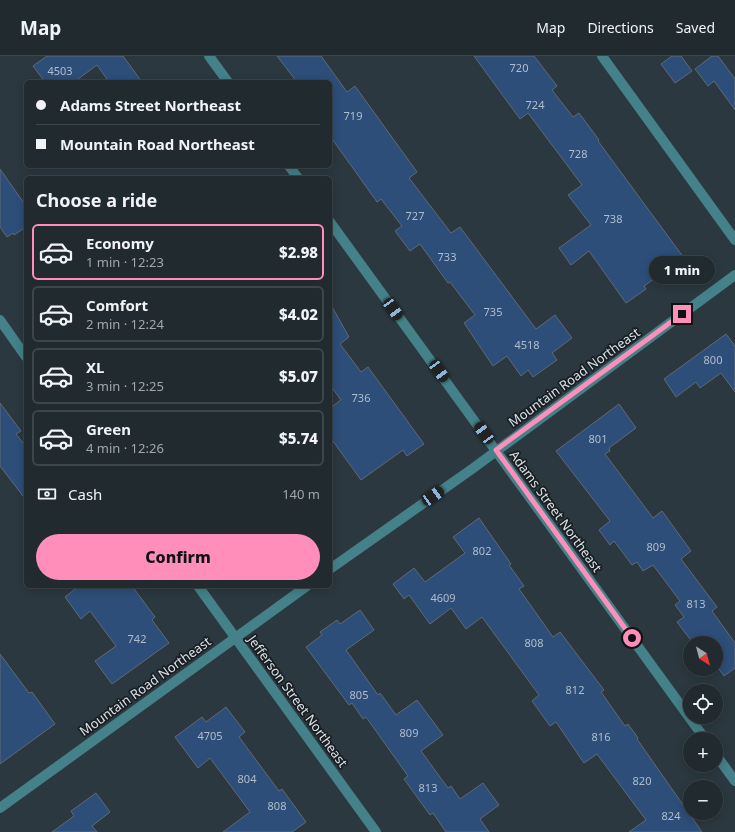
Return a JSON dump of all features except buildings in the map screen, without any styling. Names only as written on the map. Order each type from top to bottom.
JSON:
[{"type":"street","points":[[209,56],[227,80]]},
{"type":"street","points":[[602,56],[735,240]]},
{"type":"street","name":"Adams Street Northeast","points":[[332,225],[700,732]]},
{"type":"street","name":"Mountain Road Northeast","points":[[332,568],[496,450],[735,275]]},
{"type":"street","points":[[0,320],[24,354]]},
{"type":"street","name":"Jefferson Street Northeast","points":[[199,588],[376,832]]},
{"type":"street","name":"Mountain Road Northeast","points":[[0,808],[304,588]]},
{"type":"street","points":[[723,764],[735,781]]},
{"type":"route","points":[[632,638],[496,450],[682,314]]}]
